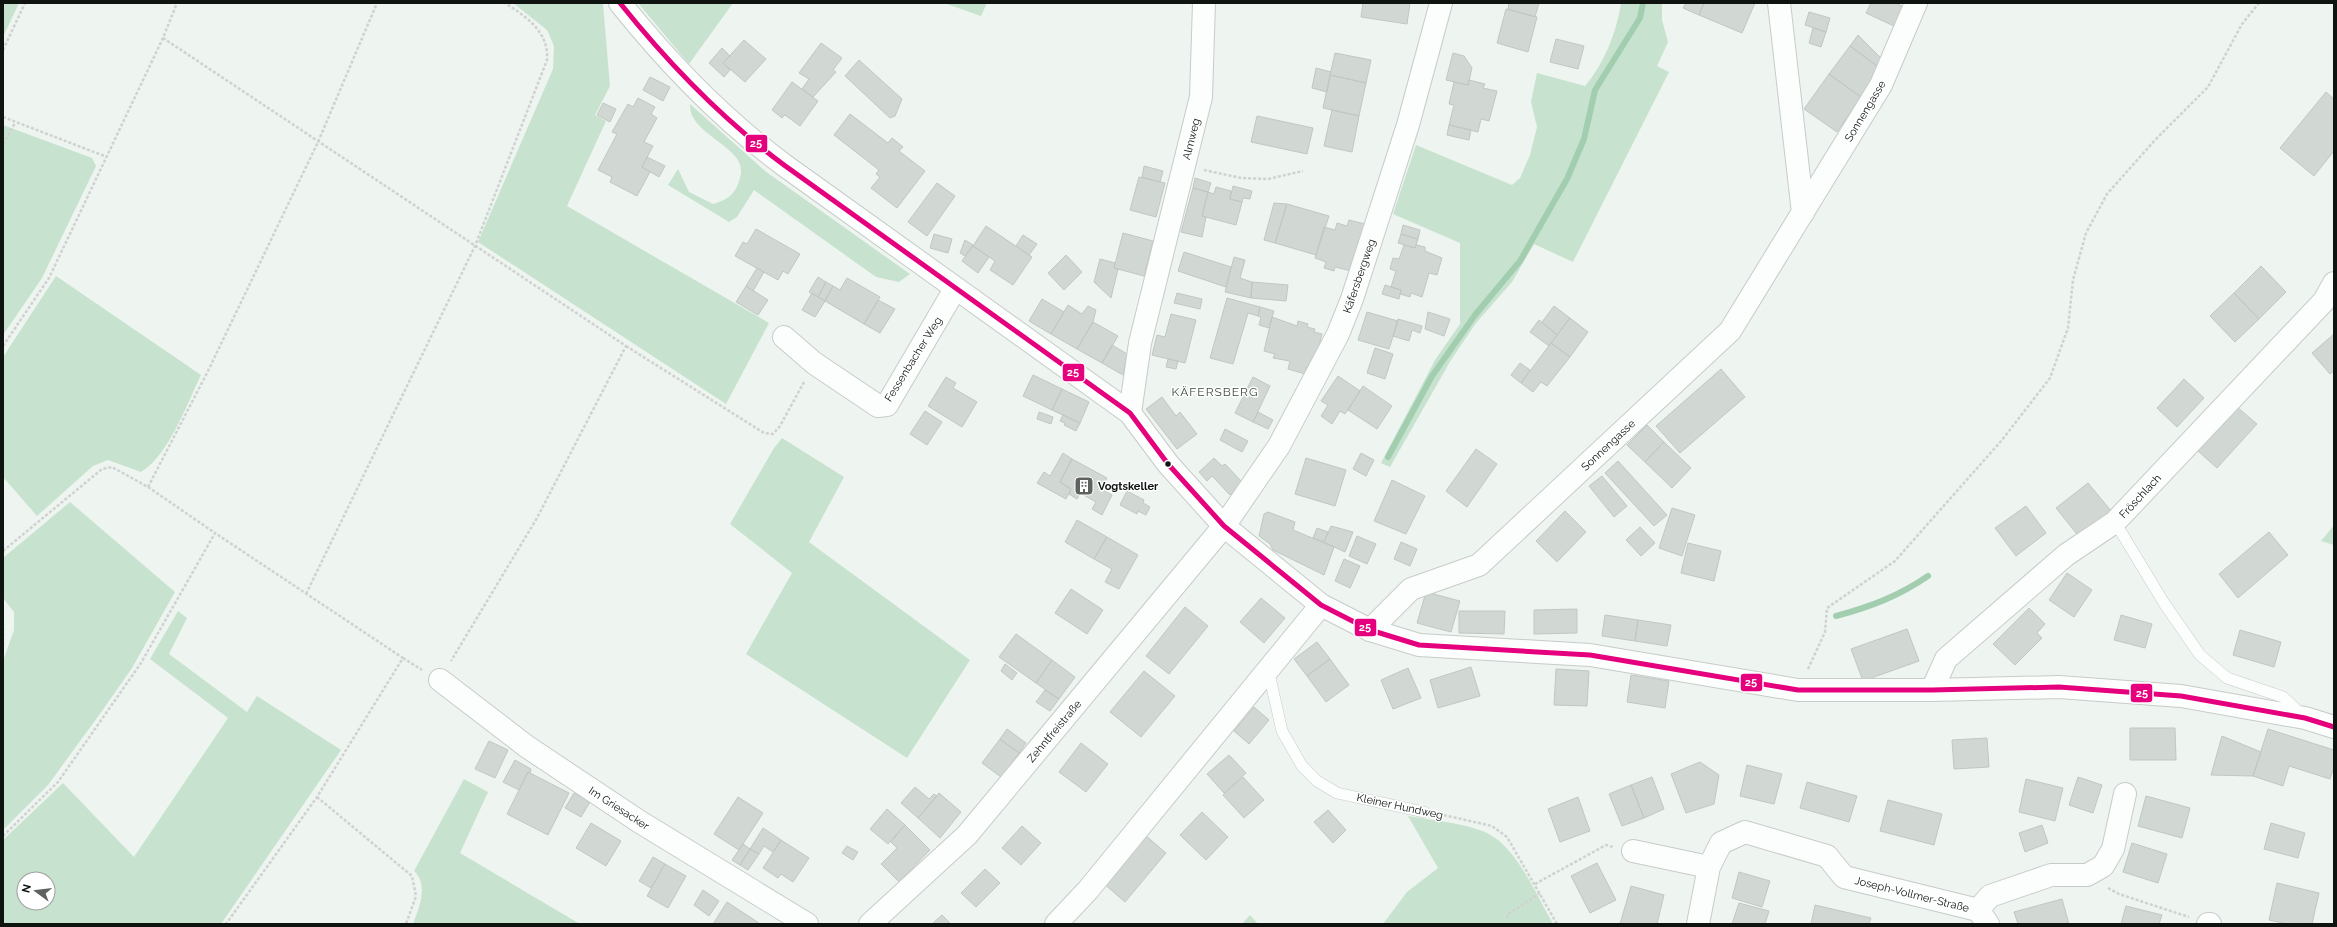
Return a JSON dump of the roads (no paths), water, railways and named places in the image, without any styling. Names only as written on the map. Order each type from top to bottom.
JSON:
[{"type":"street","points":[[620,3],[649,38],[734,125],[779,161],[955,289],[1130,413],[1168,464],[1224,526],[1321,605],[1370,630],[1419,645],[1590,655],[1798,690],[1932,690],[2059,687],[2181,696],[2305,718],[2334,727]]},
{"type":"street","name":"Almweg","points":[[1130,413],[1140,343],[1201,97],[1204,3]]},
{"type":"street","name":"Käfersbergweg","points":[[1224,526],[1279,446],[1338,334],[1352,298],[1408,125],[1441,3]]},
{"type":"street","points":[[1780,3],[1803,213]]},
{"type":"street","name":"Sonnengasse","points":[[1370,630],[1411,589],[1479,565],[1730,331],[1881,85],[1916,3]]},
{"type":"street","name":"Fröschlach","points":[[1932,690],[1946,658],[2066,555],[2115,522],[2324,301],[2334,283]]},
{"type":"street","name":"Fessenbacher Weg","points":[[784,337],[814,363],[878,406],[887,405],[955,289]]},
{"type":"street","name":"Zehntfreistraße","points":[[870,924],[968,835],[1224,526]]},
{"type":"street","points":[[1056,924],[1088,890],[1321,605]]},
{"type":"street","name":"Im Griesacker","points":[[440,680],[538,755],[640,822],[807,924]]},
{"type":"street","name":"Joseph-Vollmer-Straße","points":[[1698,924],[1709,866],[1722,843],[1745,832],[1827,856],[1844,877],[1983,917],[1990,896],[2051,875],[2087,875],[2102,866],[2113,848],[2125,794]]},
{"type":"street","points":[[1633,851],[1709,866]]},
{"type":"lane","points":[[2115,522],[2164,603],[2200,655],[2227,678],[2282,697],[2305,718]]},
{"type":"lane","name":"Kleiner Hundweg","points":[[1268,670],[1282,731],[1302,766],[1317,781],[1337,793],[1424,812]]},
{"type":"waterway","points":[[1388,457],[1432,376],[1475,315],[1520,261],[1567,179],[1584,139],[1595,90],[1640,18],[1643,3]]},
{"type":"waterway","points":[[1836,616],[1861,609],[1884,600],[1928,576]]},
{"type":"place","name":"Vogtskeller","points":[[1084,486]]},
{"type":"district","name":"KÄFERSBERG","points":[[1215,392]]}]
